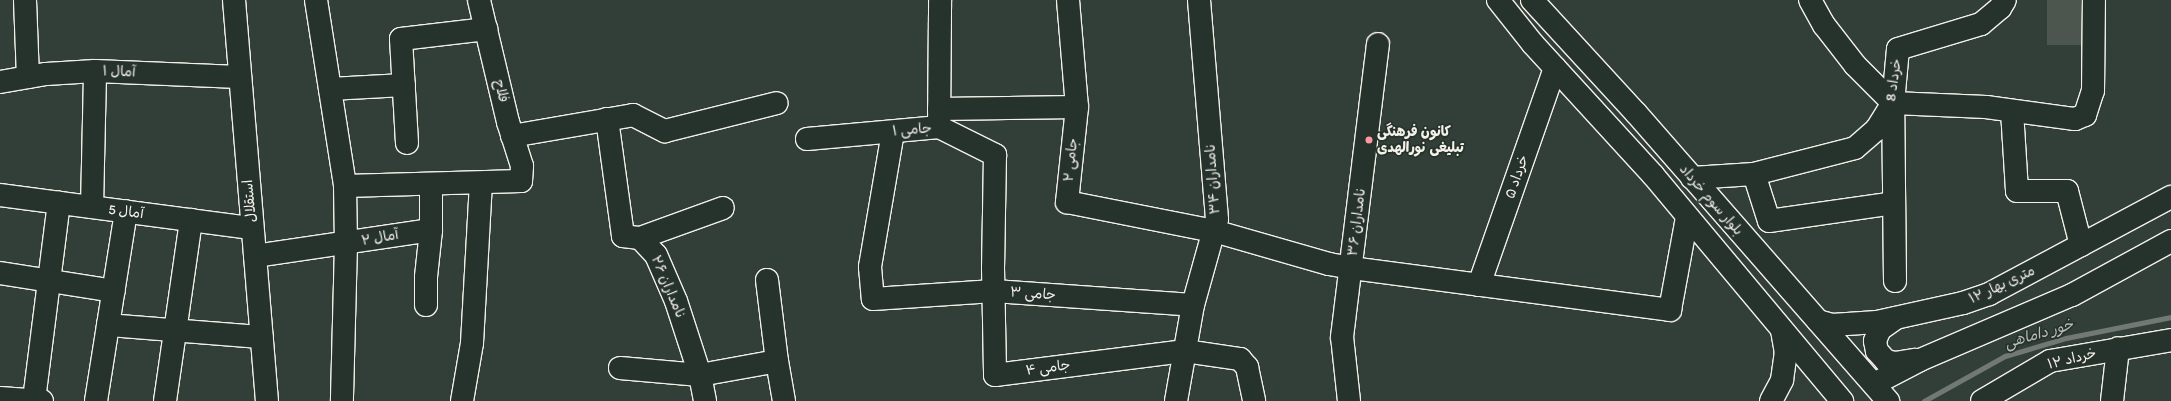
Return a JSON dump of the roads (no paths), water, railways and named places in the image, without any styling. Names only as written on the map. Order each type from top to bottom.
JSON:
[{"type":"street","points":[[25,0],[28,77]]},
{"type":"street","name":"استقلال","points":[[234,0],[239,77],[267,401]]},
{"type":"street","points":[[316,0],[345,186],[346,244],[342,401]]},
{"type":"street","name":"فلاح","points":[[479,0],[512,136],[522,166],[521,182],[481,183]]},
{"type":"street","name":"جامی ۱","points":[[806,139],[892,132],[939,118],[940,0]]},
{"type":"street","points":[[939,118],[1076,106],[1068,0]]},
{"type":"street","name":"نامداران ۳۴","points":[[1176,401],[1193,305],[1217,219],[1200,0]]},
{"type":"street","name":"بلوار سوم خرداد","points":[[1498,0],[1555,68],[1612,130],[1687,217],[1842,401]]},
{"type":"street","name":"بلوار سوم خرداد","points":[[1532,0],[1636,113],[1883,395]]},
{"type":"street","points":[[1810,0],[1824,25],[1855,65],[1893,103],[2012,111],[2075,119],[2085,116],[2092,91],[2094,0]]},
{"type":"street","name":"خرداد 8","points":[[1692,178],[1754,174],[1855,148],[1876,130],[1893,103],[1898,49],[1981,24],[2000,8],[2005,0]]},
{"type":"street","points":[[407,143],[401,39],[486,29]]},
{"type":"street","name":"نامداران ۳۶","points":[[1349,401],[1342,337],[1352,268],[1378,44]]},
{"type":"street","name":"خرداد ۵","points":[[1479,285],[1555,68]]},
{"type":"street","points":[[92,207],[94,71]]},
{"type":"street","name":"آمال ۱","points":[[0,82],[28,77],[94,71],[239,77]]},
{"type":"street","points":[[330,88],[404,85]]},
{"type":"street","points":[[512,136],[633,115],[665,131],[777,103]]},
{"type":"street","points":[[1893,103],[1895,281]]},
{"type":"street","name":"جامی ۲","points":[[1076,106],[1067,202],[1214,231]]},
{"type":"street","points":[[2012,111],[2016,191],[2067,191],[2081,245]]},
{"type":"street","points":[[1612,130],[1636,113]]},
{"type":"street","points":[[939,118],[995,155],[994,291]]},
{"type":"street","points":[[607,119],[623,236],[640,238],[722,208]]},
{"type":"street","name":"جامی ۳","points":[[892,132],[870,267],[873,299],[994,291],[1193,305]]},
{"type":"street","points":[[1754,174],[1769,221],[1894,203]]},
{"type":"street","points":[[345,186],[481,183],[472,342],[462,401]]},
{"type":"street","points":[[426,305],[426,277],[431,230],[431,185]]},
{"type":"street","name":"آمال 5","points":[[0,196],[252,228]]},
{"type":"street","name":"۱۲ متری بهار","points":[[1818,321],[1832,325],[1852,325],[1942,309],[1989,294],[2171,197]]},
{"type":"street","points":[[0,398],[38,400],[48,280],[59,203]]},
{"type":"street","points":[[96,401],[126,212]]},
{"type":"street","points":[[1214,231],[1329,264],[1352,268],[1670,310],[1687,217]]},
{"type":"street","points":[[165,401],[191,220]]},
{"type":"street","name":"آمال ۲","points":[[255,256],[346,244],[431,230]]},
{"type":"street","name":"نامداران ۲۶","points":[[640,238],[656,255],[676,302],[700,375],[705,401]]},
{"type":"street","points":[[1897,317],[1880,329],[1875,341],[1877,351],[1886,361],[1895,363],[1928,357],[2072,295],[2171,241]]},
{"type":"street","points":[[0,272],[114,291]]},
{"type":"street","points":[[767,280],[777,361],[784,401]]},
{"type":"street","name":"جامی ۴","points":[[994,291],[995,375],[1185,352]]},
{"type":"street","points":[[108,325],[262,337]]},
{"type":"street","points":[[1771,401],[1782,380],[1786,353],[1782,331]]},
{"type":"street","name":"خرداد ۱۲","points":[[1982,401],[2050,361],[2171,340]]},
{"type":"street","points":[[2112,401],[2118,348]]},
{"type":"street","points":[[1185,352],[1240,359],[1247,367],[1254,401]]},
{"type":"street","points":[[1883,395],[1928,357]]},
{"type":"street","points":[[620,368],[700,375],[777,361]]},
{"type":"waterway","name":"خور داماهی","points":[[1924,401],[2005,356],[2066,338],[2171,317]]},
{"type":"place","name":"کانون فرهنگی تبلیغی نورالهدی","points":[[1369,140]]}]
